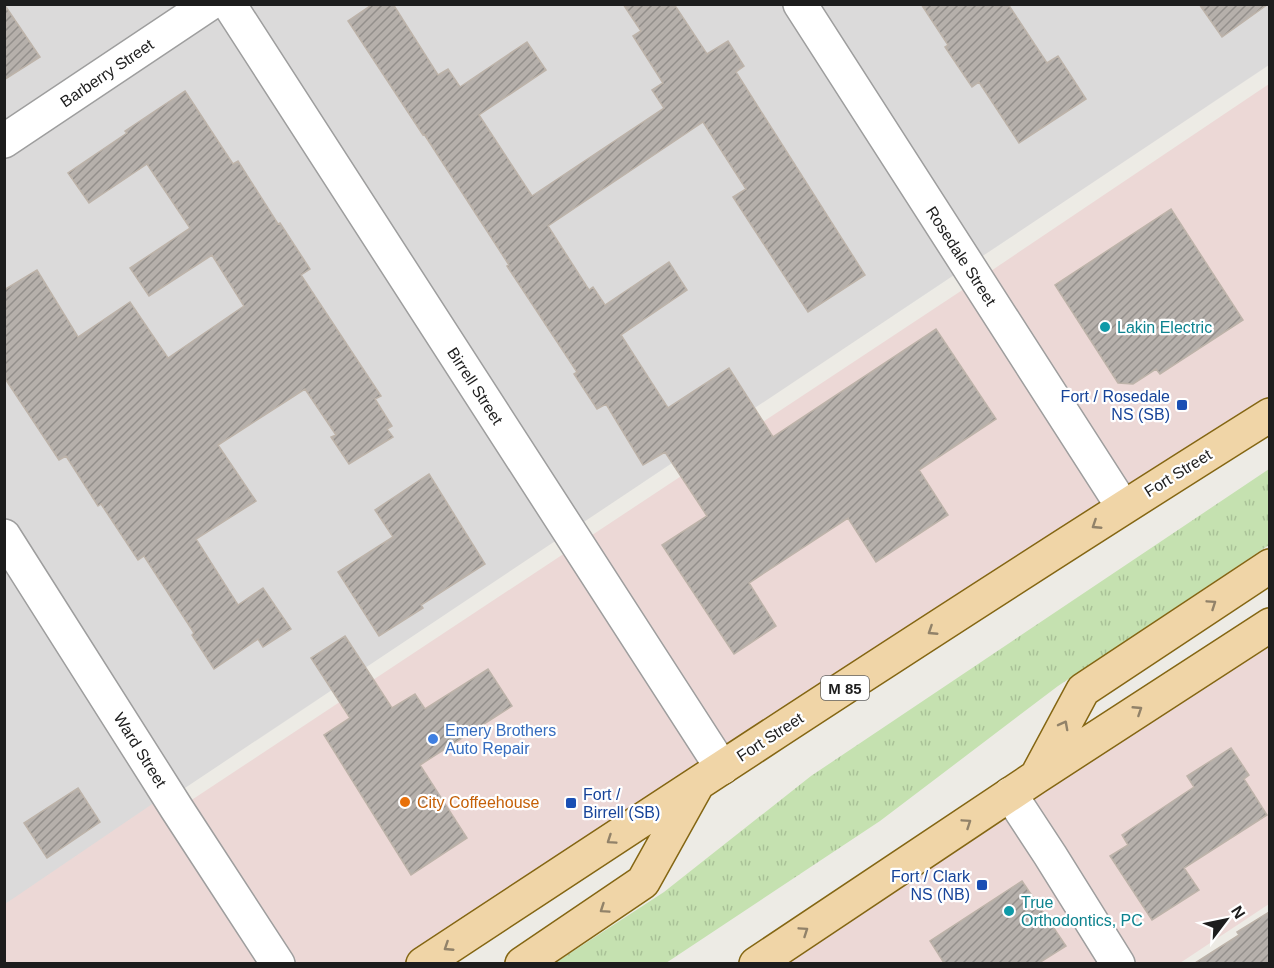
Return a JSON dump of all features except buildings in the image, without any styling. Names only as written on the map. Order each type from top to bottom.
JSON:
[{"type":"main road","name":"Fort Street","points":[[423,963],[1123,507],[1269,415]]},
{"type":"main road","points":[[1036,777],[1083,690],[1269,566]]},
{"type":"main road","points":[[756,963],[1269,625]]},
{"type":"main road","points":[[522,963],[644,882],[711,774]]},
{"type":"street","name":"Barberry Street","points":[[4,141],[210,4]]},
{"type":"street","name":"Birrell Street","points":[[229,4],[711,774]]},
{"type":"street","name":"Rosedale Street","points":[[800,4],[1123,507]]},
{"type":"street","name":"Ward Street","points":[[4,536],[177,809],[278,963]]},
{"type":"street","points":[[1010,794],[1118,963]]},
{"type":"shaded area","points":[[5,5],[1269,5],[1269,65],[5,908]]},
{"type":"shaded area","points":[[1269,84],[1269,414],[423,963],[5,964],[5,904],[167,794],[178,809],[976,281]]},
{"type":"shaded area","points":[[1269,625],[1269,904],[1180,963],[755,964]]},
{"type":"green space","points":[[1269,469],[1269,545],[1058,686],[880,821],[666,963],[555,963],[664,892],[811,776]]},
{"type":"place","name":"Lakin Electric","points":[[1105,327]]},
{"type":"place","name":"Fort / Rosedale NS (SB)","points":[[1182,405]]},
{"type":"place","name":"Emery Brothers Auto Repair","points":[[433,739]]},
{"type":"place","name":"City Coffeehouse","points":[[405,802]]},
{"type":"place","name":"Fort / Birrell (SB)","points":[[571,803]]},
{"type":"place","name":"Fort / Clark NS (NB)","points":[[982,885]]},
{"type":"place","name":"True Orthodontics, PC","points":[[1009,911]]}]
